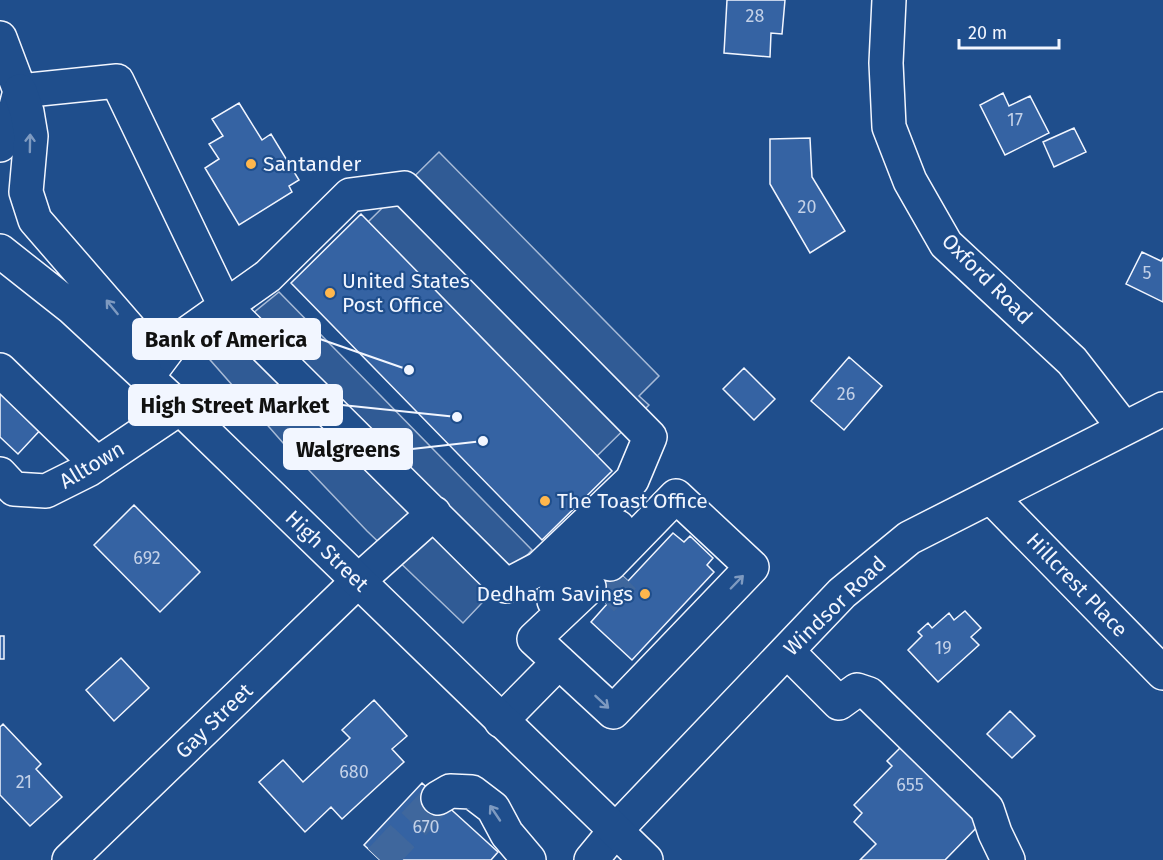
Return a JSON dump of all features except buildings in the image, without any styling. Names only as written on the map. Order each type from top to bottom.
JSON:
[{"type":"street","name":"Oxford Road","points":[[889,0],[886,63],[889,127],[910,181],[946,244],[1072,361],[1125,428]]},
{"type":"street","points":[[0,38],[27,112],[31,136],[26,192],[34,220],[133,333],[147,377]]},
{"type":"street","points":[[20,92],[117,81],[226,308],[506,586],[540,568],[632,480],[650,437],[404,188],[350,195],[268,276],[226,308],[171,345],[147,377]]},
{"type":"street","points":[[0,145],[12,122],[20,92]]},
{"type":"street","name":"High Street","points":[[0,251],[71,307],[180,408],[646,860]]},
{"type":"street","points":[[0,370],[97,464]]},
{"type":"street","name":"Alltown","points":[[0,474],[14,489],[46,491],[97,464],[180,408]]},
{"type":"street","name":"Windsor Road","points":[[591,860],[615,831],[842,593],[909,538],[1163,409]]},
{"type":"street","points":[[676,496],[752,567],[614,712],[534,639],[606,582],[666,506],[676,496]]},
{"type":"street","name":"Hillcrest Place","points":[[991,497],[1163,674]]},
{"type":"street","points":[[551,624],[555,594],[632,512],[666,506]]},
{"type":"street","name":"Gay Street","points":[[69,860],[358,581],[434,513]]},
{"type":"street","points":[[787,651],[839,703],[857,690],[869,694],[987,809],[1008,860]]},
{"type":"street","points":[[501,721],[559,662]]},
{"type":"street","points":[[438,798],[450,791],[472,792],[493,808],[507,834],[529,860]]},
{"type":"shaded area","points":[[439,152],[659,376],[639,396],[649,405],[597,456],[368,222]]},
{"type":"shaded area","points":[[279,292],[532,550],[463,623],[367,531],[284,444],[204,353]]},
{"type":"tunnel","points":[[602,600],[624,577]]},
{"type":"tunnel","points":[[380,860],[438,798]]},
{"type":"place","name":"Santander","points":[[251,164]]},
{"type":"place","name":"United States Post Office","points":[[330,293]]},
{"type":"place","name":"Bank of America","points":[[409,370]]},
{"type":"place","name":"High Street Market","points":[[457,417]]},
{"type":"place","name":"Walgreens","points":[[483,441]]},
{"type":"place","name":"The Toast Office","points":[[545,501]]},
{"type":"place","name":"Dedham Savings","points":[[645,594]]}]
